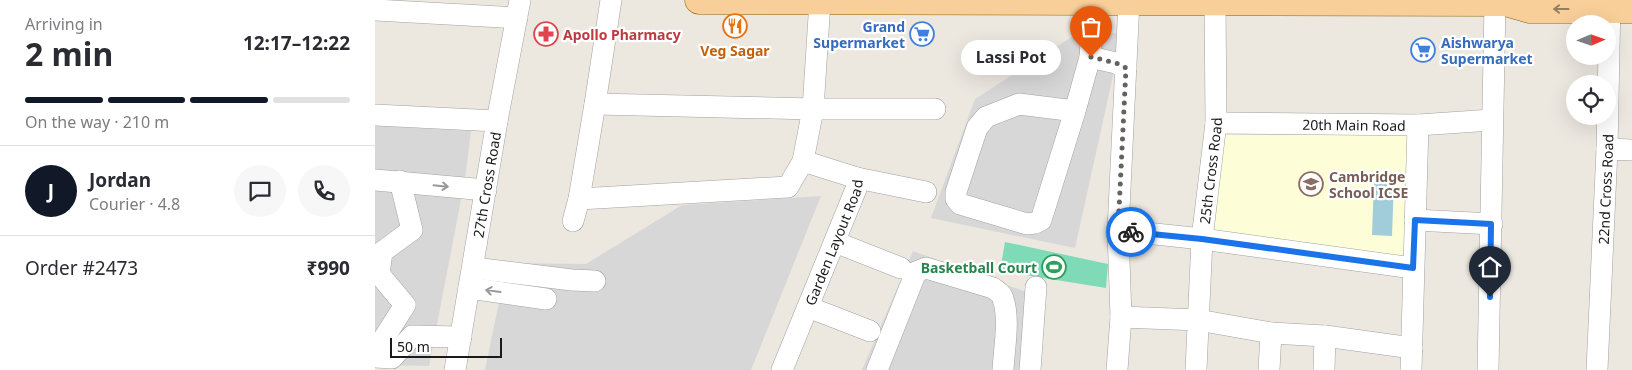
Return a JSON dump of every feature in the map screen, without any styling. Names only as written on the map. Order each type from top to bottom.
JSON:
[{"type":"main road","points":[[699,0],[1504,1],[1529,9],[1617,6]]},
{"type":"street","points":[[573,221],[579,199],[611,0]]},
{"type":"street","points":[[1117,370],[1121,317],[1118,230],[1129,0]]},
{"type":"street","name":"25th Cross Road","points":[[1196,370],[1202,239],[1216,123],[1215,0]]},
{"type":"street","points":[[579,199],[788,187],[803,161],[813,110],[820,1]]},
{"type":"street","points":[[1075,111],[1019,104],[986,117],[977,128],[956,192],[956,199],[959,204],[1027,224],[1041,220],[1075,111],[1091,57],[1094,1]]},
{"type":"street","points":[[1488,370],[1492,120],[1504,1]]},
{"type":"street","name":"22nd Cross Road","points":[[1597,370],[1607,150],[1617,6]]},
{"type":"street","points":[[375,10],[518,9]]},
{"type":"street","name":"27th Cross Road","points":[[455,370],[518,9]]},
{"type":"street","points":[[1091,57],[1116,63],[1126,68]]},
{"type":"street","points":[[595,104],[813,110],[935,109]]},
{"type":"street","points":[[375,115],[497,121]]},
{"type":"street","name":"20th Main Road","points":[[1216,123],[1417,125],[1492,120]]},
{"type":"street","points":[[1411,370],[1417,125]]},
{"type":"street","points":[[1607,150],[1632,150]]},
{"type":"street","name":"Garden Layout Road","points":[[782,370],[856,189],[857,178],[803,161]]},
{"type":"street","points":[[857,178],[926,192]]},
{"type":"street","points":[[375,180],[486,190]]},
{"type":"street","points":[[375,352],[405,304],[379,274],[382,252],[412,230],[400,181]]},
{"type":"street","points":[[1415,220],[1491,224]]},
{"type":"street","points":[[1118,230],[1202,239],[1413,268]]},
{"type":"street","points":[[835,242],[901,268]]},
{"type":"street","points":[[877,370],[916,272],[925,268],[993,288],[999,292],[1003,298],[1006,315],[1003,370]]},
{"type":"street","points":[[471,278],[521,274],[595,281]]},
{"type":"street","points":[[517,295],[521,274]]},
{"type":"street","points":[[471,278],[517,295],[546,299]]},
{"type":"street","points":[[1030,370],[1036,287]]},
{"type":"street","points":[[808,307],[871,331]]},
{"type":"street","points":[[1121,317],[1198,320],[1271,333],[1325,336],[1412,348]]},
{"type":"street","points":[[1269,370],[1271,333]]},
{"type":"street","points":[[375,357],[392,358],[412,336],[461,337]]},
{"type":"street","points":[[1324,370],[1325,336]]},
{"type":"shaded area","points":[[1087,27],[1122,35],[1075,248],[931,218],[975,99]]},
{"type":"shaded area","points":[[375,126],[471,131],[465,179],[429,366],[375,365]]},
{"type":"shaded area","name":"Cambridge School ICSE","points":[[1221,135],[1407,135],[1406,261],[1210,232]]},
{"type":"shaded area","points":[[821,196],[751,370],[485,370],[498,307],[512,263],[586,264],[682,205]]},
{"type":"shaded area","points":[[913,251],[1029,293],[1021,370],[862,370]]},
{"type":"green space","name":"Basketball Court","points":[[1005,242],[1108,264],[1106,288],[1000,271]]},
{"type":"water","points":[[1374,180],[1394,181],[1392,236],[1372,235]]},
{"type":"way so far","points":[[1091,57],[1116,63],[1126,68],[1118,230],[1131,232]]},
{"type":"place","name":"Veg Sagar","points":[[735,26]]},
{"type":"place","name":"Apollo Pharmacy","points":[[546,34]]},
{"type":"place","name":"Grand Supermarket","points":[[922,34]]},
{"type":"place","name":"Aishwarya Supermarket","points":[[1423,50]]},
{"type":"place","name":"Lassi Pot","points":[[1091,57]]},
{"type":"place","name":"Cambridge School ICSE","points":[[1311,184]]},
{"type":"place","name":"Basketball Court","points":[[1054,267]]},
{"type":"route","points":[[1131,232],[1202,239],[1413,268],[1415,220],[1491,224],[1490,297]]}]
